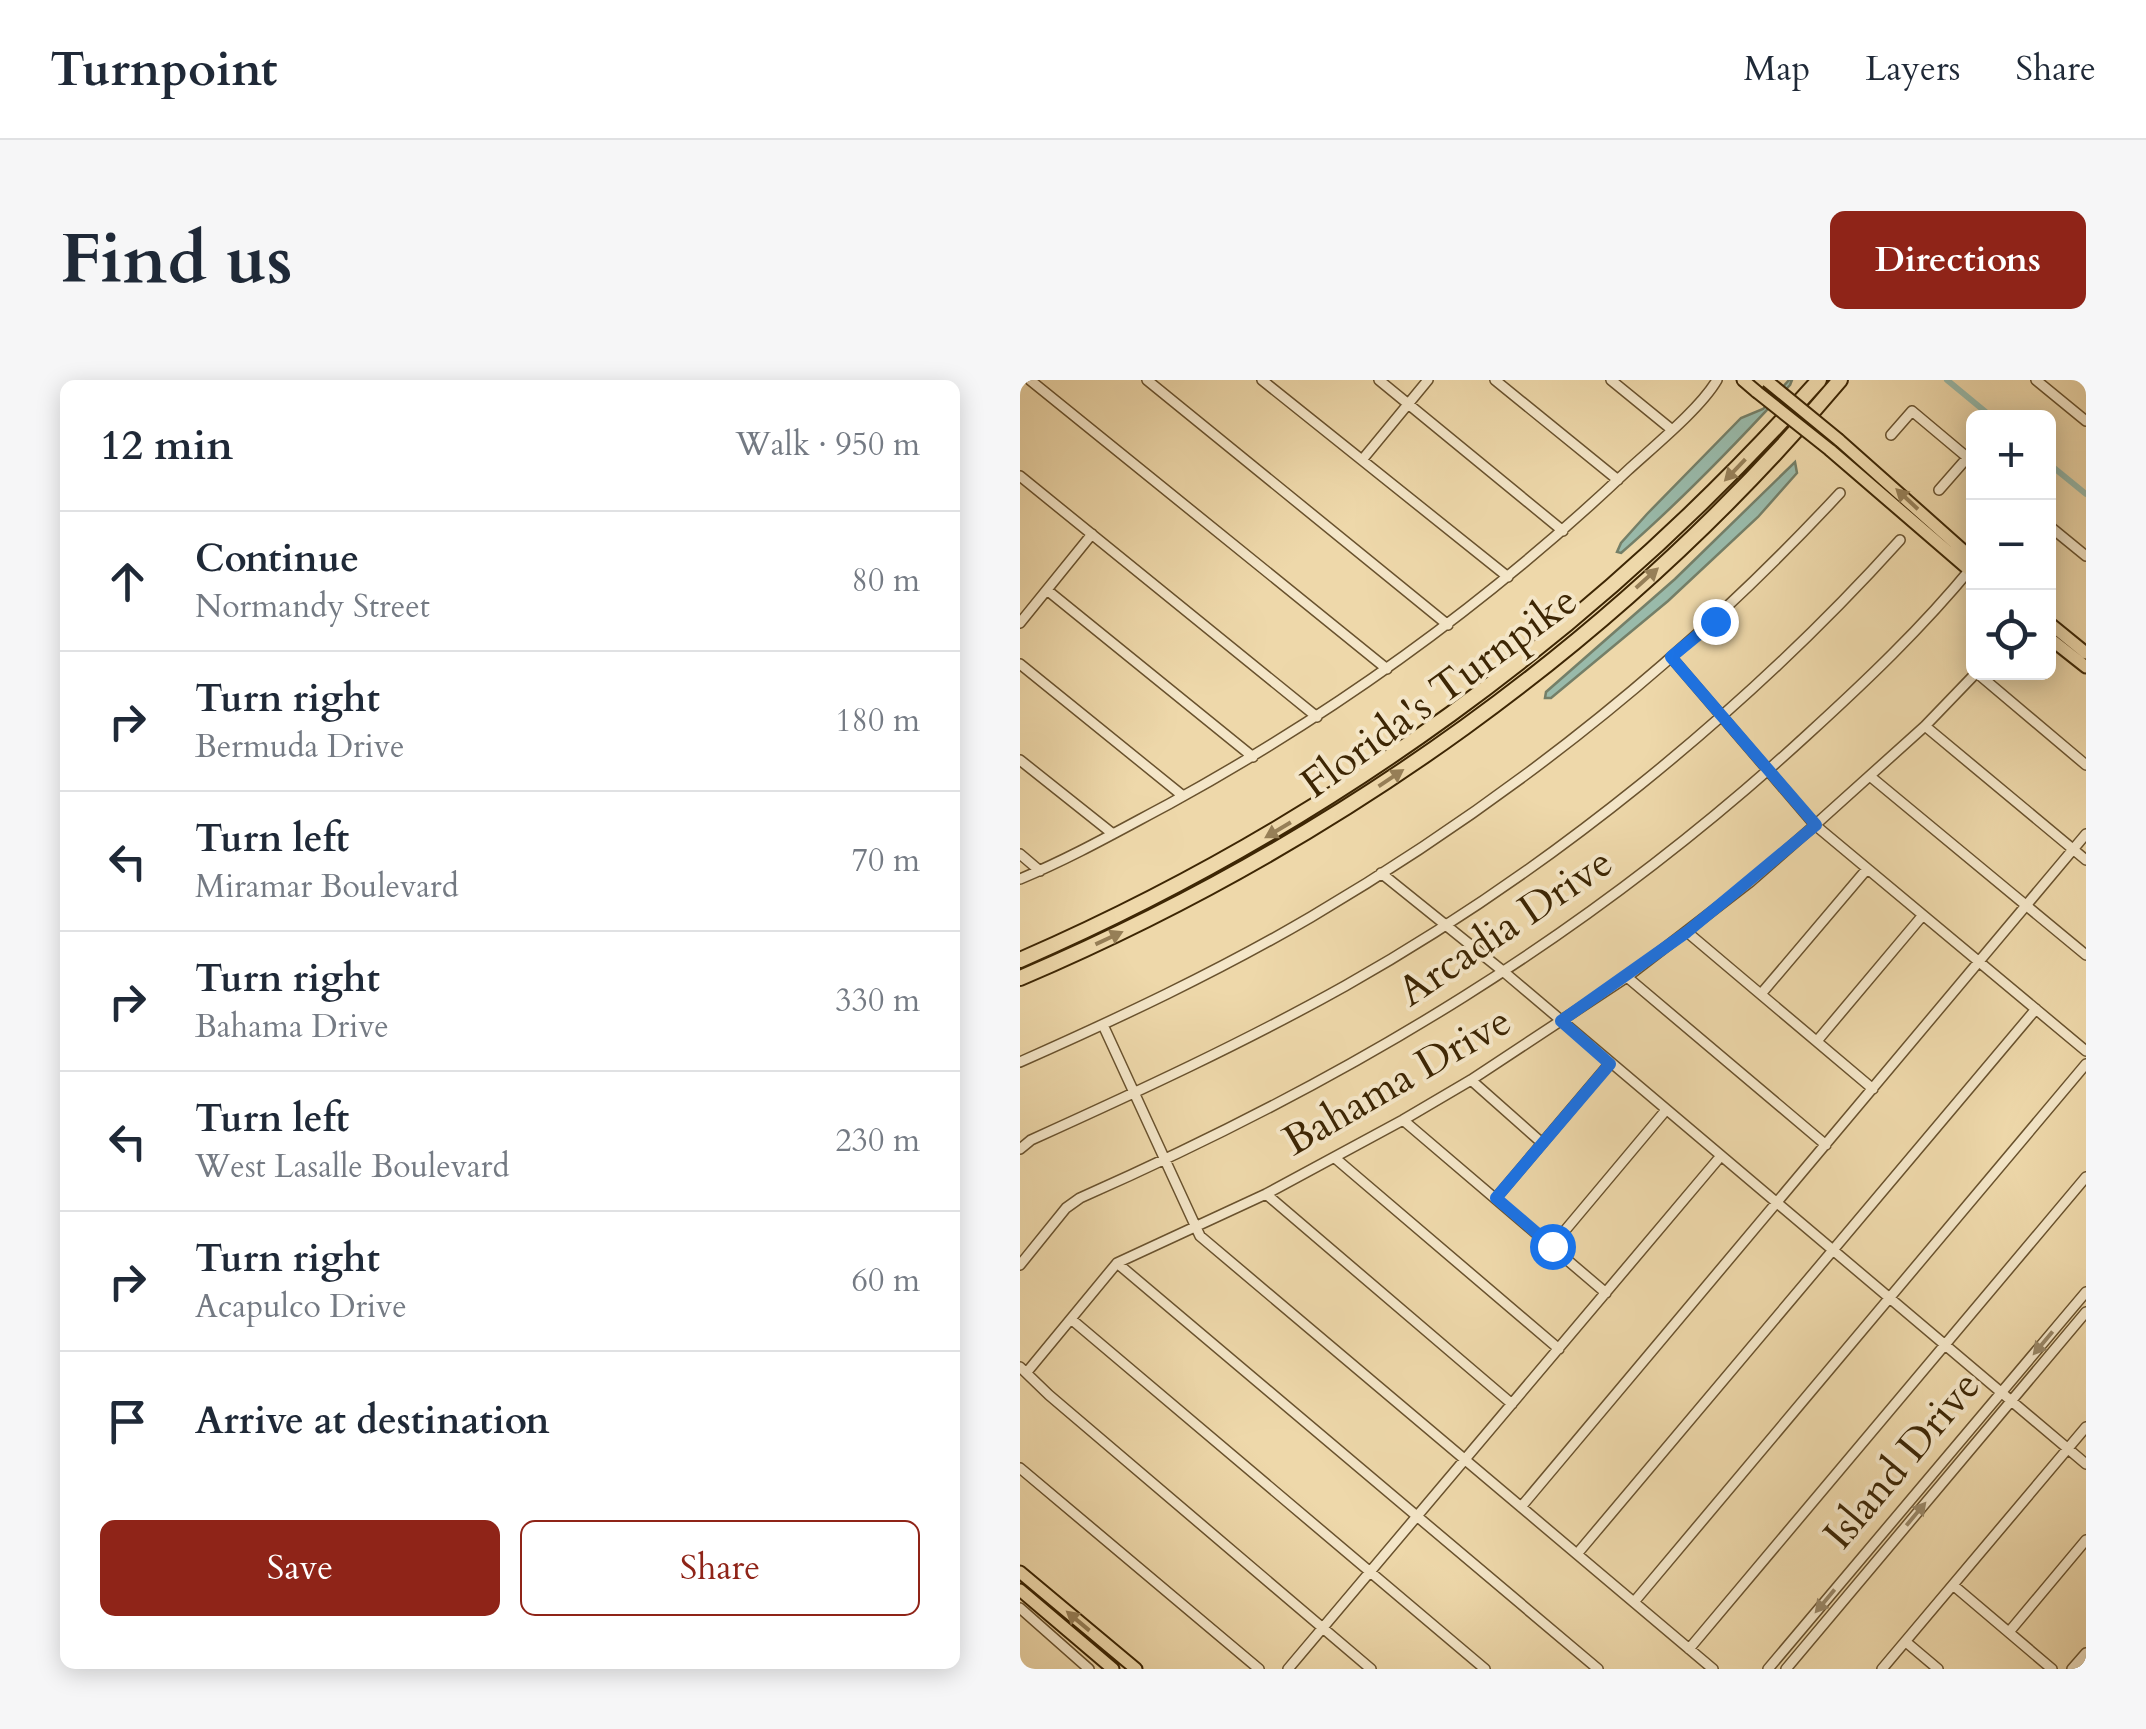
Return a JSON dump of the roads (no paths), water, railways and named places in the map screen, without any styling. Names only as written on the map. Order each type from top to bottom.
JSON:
[{"type":"highway","name":"Florida's Turnpike","points":[[1020,960],[1114,918],[1246,848],[1447,719],[1555,635],[1641,561],[1719,487],[1819,380]]},
{"type":"highway","name":"Florida's Turnpike","points":[[1020,978],[1125,931],[1243,869],[1342,810],[1468,724],[1662,565],[1758,470],[1840,380]]},
{"type":"main road","points":[[1743,380],[1834,445]]},
{"type":"main road","points":[[1767,381],[1966,563]]},
{"type":"main road","points":[[2056,629],[2086,654]]},
{"type":"main road","points":[[2056,643],[2086,667]]},
{"type":"main road","points":[[1020,1572],[1136,1669]]},
{"type":"main road","points":[[1020,1590],[1113,1669]]},
{"type":"main road","points":[[1091,1650],[1103,1650],[1126,1669]]},
{"type":"street","points":[[1030,380],[1387,669]]},
{"type":"street","points":[[1146,380],[1448,625]]},
{"type":"street","points":[[1262,380],[1508,577]]},
{"type":"street","points":[[1379,380],[1563,531]]},
{"type":"street","points":[[1362,460],[1428,380]]},
{"type":"street","points":[[1495,380],[1618,480]]},
{"type":"street","points":[[1611,380],[1671,429]]},
{"type":"street","points":[[1020,879],[1112,834],[1253,756],[1387,669],[1448,625],[1563,531],[1717,380]]},
{"type":"street","points":[[2036,380],[2086,422]]},
{"type":"street","points":[[1891,435],[1912,411],[1966,458]]},
{"type":"street","points":[[1939,490],[1966,465]]},
{"type":"street","points":[[1020,476],[1316,717]]},
{"type":"street","points":[[1020,1062],[1173,991],[1309,918],[1382,873],[1565,745],[1715,621],[1840,493]]},
{"type":"street","points":[[2056,532],[2086,556]]},
{"type":"street","points":[[1020,623],[1092,534]]},
{"type":"street","points":[[1020,1150],[1031,1140],[1330,994],[1444,924],[1612,806],[1719,717],[1850,595],[1900,540]]},
{"type":"street","name":"Arcadia Drive","points":[[1020,1265],[1066,1208],[1080,1198],[1290,1100],[1372,1054],[1566,932],[1767,772],[1881,666],[1966,575]]},
{"type":"street","points":[[1047,590],[1253,756]]},
{"type":"street","points":[[1671,657],[1816,825],[2086,1051]]},
{"type":"street","points":[[1020,664],[1183,796]]},
{"type":"street","name":"Bahama Drive","points":[[1023,1370],[1117,1263],[1266,1194],[1403,1120],[1627,977],[1816,825],[1970,680]]},
{"type":"street","points":[[1985,680],[2086,765]]},
{"type":"street","points":[[1925,726],[2086,860]]},
{"type":"street","points":[[1020,760],[1112,834]]},
{"type":"street","points":[[1871,777],[2086,955]]},
{"type":"street","points":[[1521,1507],[2086,834]]},
{"type":"street","points":[[1020,854],[1040,870]]},
{"type":"street","points":[[1761,994],[1868,869]]},
{"type":"street","points":[[1382,873],[2086,1464]]},
{"type":"street","points":[[1817,1042],[1923,916]]},
{"type":"street","points":[[1687,932],[1873,1090]]},
{"type":"street","points":[[1627,977],[1826,1145]]},
{"type":"street","points":[[1576,1554],[2036,1009]]},
{"type":"street","points":[[1103,1025],[1200,1236],[1713,1669]]},
{"type":"street","points":[[1496,1198],[1610,1064]]},
{"type":"street","points":[[1634,1602],[2086,1064]]},
{"type":"street","points":[[1471,1080],[1542,1143]]},
{"type":"street","points":[[1552,1246],[1666,1110]]},
{"type":"street","points":[[1403,1120],[1606,1293]]},
{"type":"street","points":[[1288,1669],[1720,1157]]},
{"type":"street","points":[[1335,1158],[1559,1348]]},
{"type":"street","points":[[1689,1649],[2086,1177]]},
{"type":"street","points":[[1266,1194],[1512,1404]]},
{"type":"street","points":[[1117,1263],[1598,1669]]},
{"type":"street","name":"Island Drive","points":[[1768,1669],[2086,1292]]},
{"type":"street","name":"Island Drive","points":[[1786,1669],[2086,1312]]},
{"type":"street","points":[[1071,1319],[1485,1669]]},
{"type":"street","points":[[1023,1370],[1371,1669]]},
{"type":"street","points":[[1882,1669],[2086,1427]]},
{"type":"street","points":[[1020,1468],[1259,1669]]},
{"type":"street","points":[[2008,1632],[2086,1540]]},
{"type":"street","points":[[1954,1584],[2052,1669]]},
{"type":"street","points":[[1020,1608],[1090,1669]]},
{"type":"street","points":[[1906,1642],[1938,1669]]},
{"type":"street","points":[[2072,1669],[2086,1653]]},
{"type":"waterway","points":[[1947,380],[1983,410]]},
{"type":"waterway","points":[[2056,470],[2086,494]]}]
